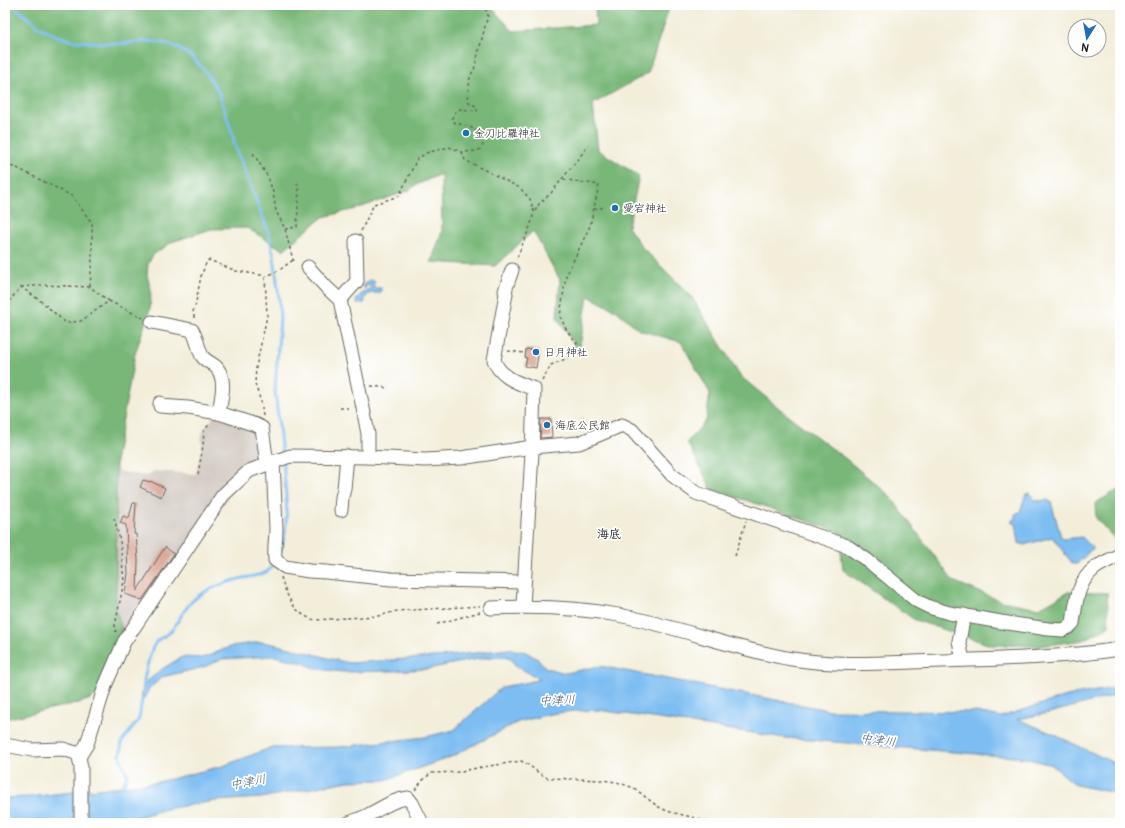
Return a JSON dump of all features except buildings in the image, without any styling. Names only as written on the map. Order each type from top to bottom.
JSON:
[{"type":"street","points":[[340,300],[357,281],[356,241]]},
{"type":"street","points":[[308,267],[340,300],[359,385],[368,434],[368,457]]},
{"type":"street","points":[[512,270],[505,291],[506,294],[494,360],[495,364],[508,378],[534,389],[523,606]]},
{"type":"street","points":[[152,322],[192,330],[205,360],[217,368],[221,377],[223,389],[215,418]]},
{"type":"street","points":[[160,404],[160,406],[188,408],[215,418],[256,425],[262,428],[270,462],[275,497],[275,560],[285,567],[309,571],[391,579],[524,582]]},
{"type":"street","points":[[81,823],[80,762],[105,686],[124,642],[223,495],[249,471],[270,462],[290,456],[347,456],[424,460],[461,458],[532,447],[579,443],[622,425],[632,430],[672,475],[696,493],[847,546],[867,560],[917,601],[929,607],[964,616],[1048,630],[1063,630],[1073,623],[1078,594],[1087,575],[1095,568],[1120,555]]},
{"type":"street","points":[[344,506],[347,456]]},
{"type":"street","points":[[491,608],[523,606],[592,611],[620,615],[741,647],[790,658],[822,663],[1059,657],[1120,648]]},
{"type":"street","points":[[963,660],[959,641],[964,616]]},
{"type":"street","points":[[5,745],[32,750],[63,749],[76,753],[80,762]]},
{"type":"street","points":[[349,823],[370,815],[386,804],[408,798],[422,823]]},
{"type":"path","points":[[356,241],[374,204],[399,196],[417,159],[426,153],[449,147],[462,152],[477,151],[482,148],[484,139],[482,134],[468,126],[455,123],[452,118],[455,112],[460,109],[477,111],[477,107],[469,102],[468,98],[470,76],[474,70],[488,15],[484,5]]},
{"type":"path","points":[[512,270],[531,224],[534,212],[539,204],[551,193],[589,145]]},
{"type":"path","points":[[462,152],[465,160],[520,188],[530,198],[534,212]]},
{"type":"path","points":[[253,153],[268,177],[273,192],[276,211],[285,229],[293,260]]},
{"type":"path","points":[[5,166],[15,167],[72,196],[92,223],[90,287]]},
{"type":"path","points":[[532,388],[543,380],[551,364],[568,358],[575,352],[577,343],[567,331],[560,316],[566,276],[590,226],[599,186],[562,179]]},
{"type":"path","points":[[285,229],[297,227],[299,186],[296,182]]},
{"type":"path","points":[[594,209],[606,207]]},
{"type":"path","points":[[203,259],[236,271],[265,277],[281,269],[293,260]]},
{"type":"path","points":[[293,260],[308,267]]},
{"type":"path","points":[[192,330],[194,315],[192,310],[201,276],[207,261]]},
{"type":"path","points":[[262,428],[263,414],[255,384],[256,366],[267,316],[265,277]]},
{"type":"path","points":[[5,335],[8,331],[5,306],[21,287],[43,285],[90,287],[109,301],[152,322]]},
{"type":"path","points":[[21,287],[42,302],[66,323],[81,321],[109,301]]},
{"type":"path","points":[[497,349],[524,353]]},
{"type":"path","points":[[359,385],[389,388]]},
{"type":"path","points":[[198,474],[204,430],[215,418]]},
{"type":"path","points":[[735,556],[749,512]]},
{"type":"path","points":[[114,518],[120,540],[124,581],[115,626],[117,638],[124,642]]},
{"type":"path","points":[[281,565],[279,573],[288,598],[299,613],[314,620],[378,616],[397,611],[488,606],[491,608]]},
{"type":"path","points":[[437,624],[491,608]]},
{"type":"path","points":[[408,798],[422,781],[431,773],[462,772],[522,761],[548,778],[617,782],[634,788],[657,806],[667,811],[715,823]]},
{"type":"shaded area","points":[[213,415],[257,428],[265,459],[251,466],[111,657],[103,469],[148,476],[154,471],[196,474],[202,445],[201,439],[203,430],[211,421]]},
{"type":"green space","points":[[5,5],[489,5],[513,31],[596,25],[595,5],[670,5],[648,73],[593,104],[598,150],[639,176],[628,227],[642,247],[691,296],[740,376],[785,413],[846,459],[890,496],[953,581],[1001,601],[1039,608],[1068,592],[1107,593],[1109,626],[1084,640],[1040,646],[991,645],[915,620],[843,570],[839,532],[712,490],[687,442],[706,421],[710,393],[681,342],[639,330],[617,311],[588,296],[579,352],[557,317],[560,280],[533,231],[495,266],[431,262],[442,232],[441,174],[416,185],[408,191],[356,209],[323,217],[283,250],[247,228],[211,229],[172,242],[153,255],[148,264],[147,275],[151,290],[150,309],[135,354],[116,456],[116,610],[121,627],[122,646],[100,691],[91,699],[5,719]]},
{"type":"green space","points":[[1120,489],[1120,545],[1096,518],[1095,503]]},
{"type":"water","points":[[370,280],[375,282],[373,285],[375,288],[381,288],[381,292],[371,293],[366,296],[364,303],[357,304],[356,301],[359,297],[371,288],[370,285],[363,288],[366,282]]},
{"type":"water","points":[[1030,493],[1036,501],[1047,500],[1051,502],[1061,537],[1064,539],[1082,537],[1092,547],[1092,549],[1077,564],[1073,564],[1052,537],[1024,545],[1019,543],[1016,524],[1012,523],[1012,520],[1015,519],[1015,514],[1020,512],[1026,494]]},
{"type":"water","name":"中津川","points":[[262,642],[350,663],[448,656],[509,649],[526,652],[539,660],[546,668],[566,673],[600,666],[828,710],[976,712],[1001,717],[1067,696],[1120,687],[1120,694],[1049,713],[1017,719],[1051,733],[1116,764],[1120,764],[1120,794],[1076,785],[1052,765],[1025,758],[786,738],[599,710],[550,714],[518,722],[451,757],[385,780],[348,781],[261,798],[215,801],[165,809],[132,819],[124,823],[5,823],[5,798],[29,797],[158,782],[223,766],[270,748],[339,747],[425,737],[454,730],[502,687],[540,679],[516,666],[509,657],[491,657],[428,669],[343,672],[318,669],[300,662],[275,656],[222,659],[204,667],[162,677],[150,688],[141,703],[143,685],[162,669],[182,657],[203,658],[232,646]]},
{"type":"waterway","points":[[15,5],[17,9],[39,27],[55,35],[73,41],[119,44],[148,41],[164,43],[178,48],[191,56],[206,72],[219,93],[234,143],[268,231],[274,256],[280,319],[275,390],[282,455]]},
{"type":"waterway","points":[[281,550],[286,529],[286,496],[283,462]]},
{"type":"waterway","points":[[144,689],[149,657],[154,645],[158,640],[171,631],[193,600],[206,591],[217,586],[234,580],[264,573],[272,568],[274,564]]},
{"type":"waterway","points":[[122,788],[127,775],[120,757],[122,742],[139,719],[142,700]]},
{"type":"place","name":"金刀比羅神社","points":[[466,133]]},
{"type":"place","name":"愛宕神社","points":[[615,208]]},
{"type":"place","name":"日月神社","points":[[536,352]]},
{"type":"place","name":"海底公民館","points":[[547,425]]},
{"type":"district","name":"海底","points":[[609,534]]}]
